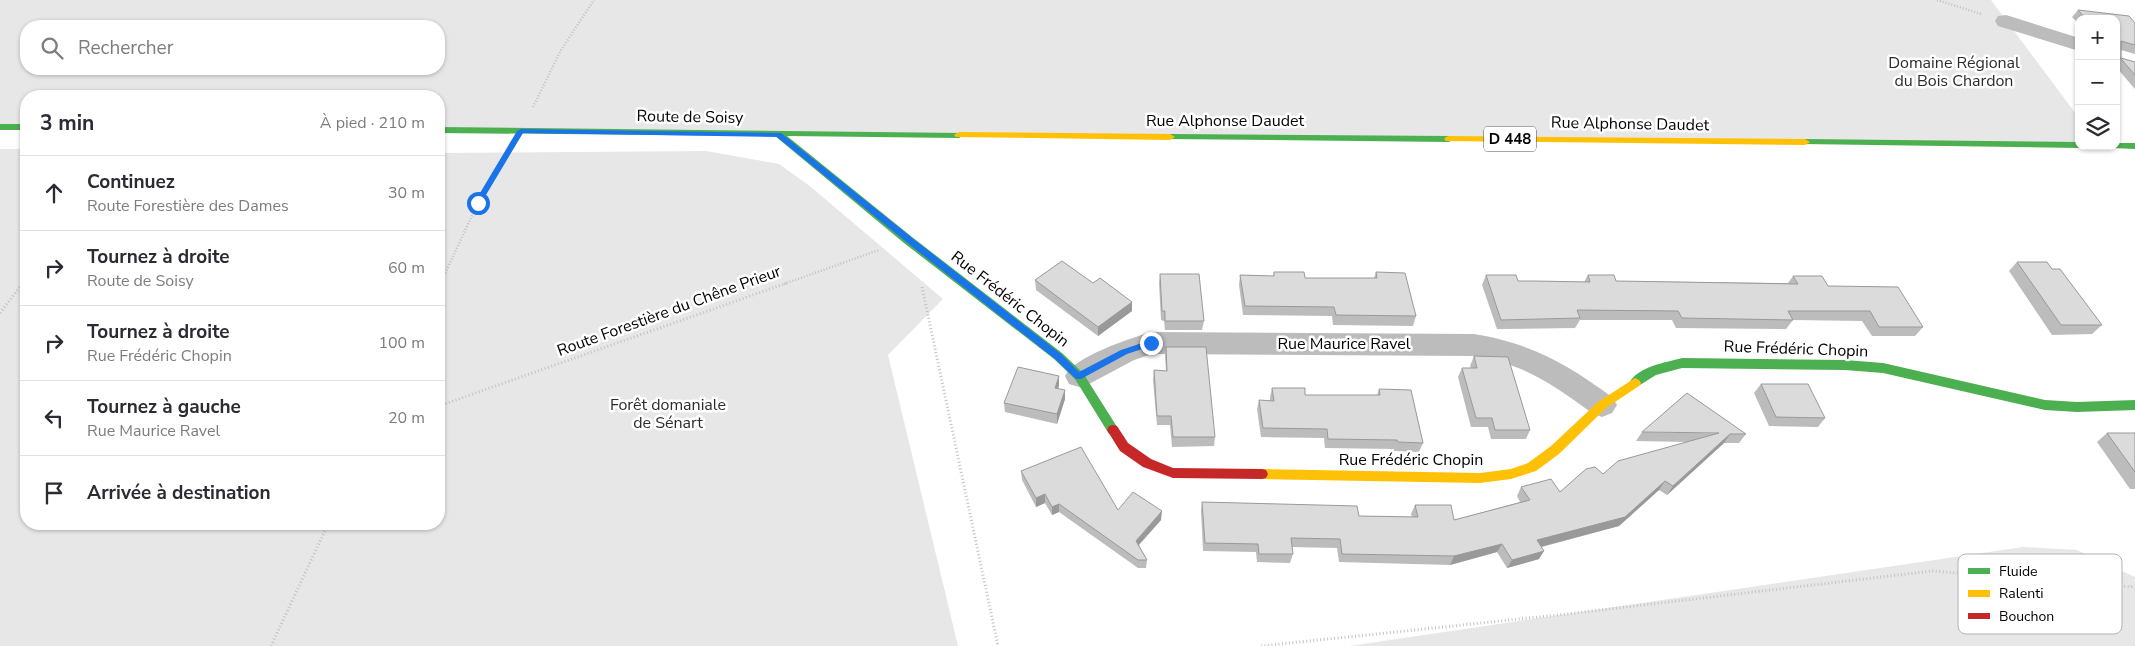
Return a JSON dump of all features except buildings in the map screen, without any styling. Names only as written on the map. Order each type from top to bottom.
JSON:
[{"type":"main road","points":[[0,127],[20,127]]},
{"type":"main road","name":"Route de Soisy","points":[[445,130],[941,135]]},
{"type":"main road","name":"Rue Frédéric Chopin","points":[[778,134],[910,241],[1058,356],[1078,376],[1124,447],[1147,463],[1173,473],[1480,478],[1511,474],[1532,467],[1555,450],[1602,405],[1652,371],[1682,363],[1845,365],[1883,368],[2045,405],[2077,407],[2135,405]]},
{"type":"main road","name":"Rue Alphonse Daudet","points":[[941,135],[2075,145]]},
{"type":"main road","points":[[2120,146],[2135,146]]},
{"type":"street","points":[[2006,21],[2075,44]]},
{"type":"street","name":"Rue Maurice Ravel","points":[[1078,376],[1124,352],[1151,343],[1474,345],[1500,348],[1526,356],[1573,384],[1602,405]]},
{"type":"path","points":[[445,273],[478,203],[521,131],[561,50],[594,0]]},
{"type":"path","points":[[1937,0],[2006,21]]},
{"type":"path","points":[[910,241],[998,646]]},
{"type":"path","name":"Route Forestière du Chêne Prieur","points":[[445,404],[910,241]]},
{"type":"path","points":[[0,313],[20,287]]},
{"type":"path","points":[[271,646],[325,530]]},
{"type":"path","points":[[1261,646],[1548,616],[1932,571],[1958,573]]},
{"type":"path","points":[[2122,586],[2135,587]]},
{"type":"green space","name":"Domaine Régional du Bois Chardon","points":[[0,0],[1991,0],[2075,113],[2075,145],[445,131],[445,90],[20,90],[20,128],[0,128]]},
{"type":"green space","name":"Forêt domaniale de Sénart","points":[[0,149],[20,149],[20,530],[445,530],[445,153],[706,151],[779,164],[811,187],[943,299],[888,355],[958,646],[0,646]]},
{"type":"green space","points":[[2023,547],[2077,550],[2086,554],[1975,554]]},
{"type":"green space","points":[[1958,557],[1958,634],[2122,634],[2122,571],[2135,577],[2135,646],[1349,646]]},
{"type":"traffic: fast","points":[[0,127],[20,127]]},
{"type":"traffic: fast","points":[[445,130],[959,135]]},
{"type":"traffic: fast","points":[[778,134],[908,240],[1058,356],[1079,376],[1113,430]]},
{"type":"traffic: fast","points":[[1170,137],[1449,139]]},
{"type":"traffic: fast","points":[[1805,142],[2075,145]]},
{"type":"traffic: fast","points":[[2120,146],[2135,146]]},
{"type":"traffic: fast","points":[[1635,383],[1652,371],[1682,363],[1845,365],[1883,368],[2045,405],[2077,407],[2135,405]]},
{"type":"traffic: slow","points":[[959,135],[1170,137]]},
{"type":"traffic: slow","points":[[1449,139],[1805,142]]},
{"type":"traffic: slow","points":[[1262,474],[1480,478],[1511,474],[1532,467],[1555,450],[1602,405],[1635,383]]},
{"type":"traffic: jam","points":[[1113,430],[1124,447],[1147,463],[1173,473],[1262,474]]},
{"type":"route","points":[[478,203],[521,131],[778,134],[913,243],[1058,356],[1078,376],[1124,352],[1151,343]]}]
